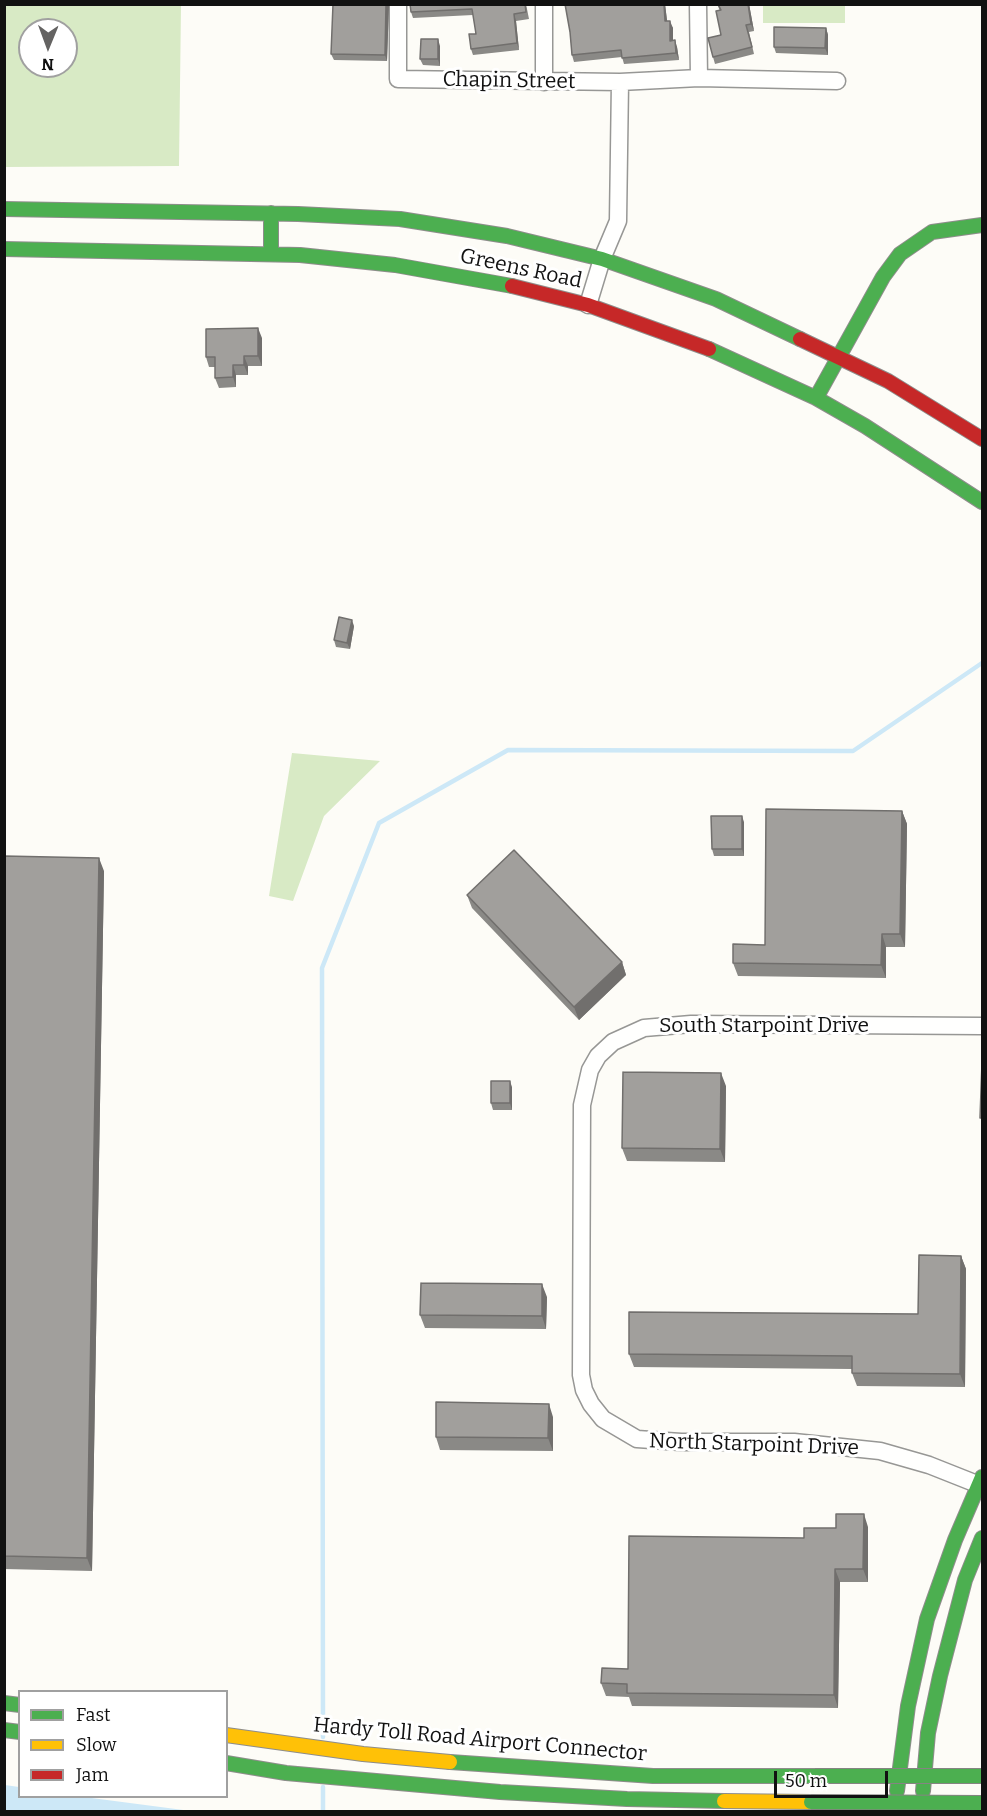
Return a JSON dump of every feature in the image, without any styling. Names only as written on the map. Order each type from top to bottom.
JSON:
[{"type":"main road","name":"Greens Road","points":[[4,209],[271,213],[400,219],[507,236],[602,259],[716,299],[888,381],[982,440]]},
{"type":"main road","points":[[271,213],[271,254]]},
{"type":"main road","points":[[816,398],[883,277],[900,254],[932,232],[982,225]]},
{"type":"main road","name":"Greens Road","points":[[4,249],[300,255],[395,265],[495,282],[588,305],[693,342],[816,398],[865,426],[982,502]]},
{"type":"main road","points":[[896,1812],[908,1706],[927,1619],[954,1540],[981,1482]]},
{"type":"main road","points":[[921,1812],[928,1733],[940,1676],[965,1580],[982,1538]]},
{"type":"main road","name":"Hardy Toll Road Airport Connector","points":[[228,1735],[363,1754],[498,1767],[653,1776],[982,1776]]},
{"type":"main road","points":[[228,1763],[286,1773],[364,1781],[627,1799],[982,1803]]},
{"type":"street","name":"Chapin Street","points":[[398,4],[398,79],[620,82],[699,78],[837,81]]},
{"type":"street","points":[[544,4],[544,82]]},
{"type":"street","points":[[698,4],[699,78]]},
{"type":"street","points":[[588,305],[602,259],[618,221],[620,82]]},
{"type":"street","name":"South Starpoint Drive","points":[[583,1240],[582,1105],[585,1086],[598,1056],[626,1034],[644,1028],[691,1024],[982,1026]]},
{"type":"street","name":"North Starpoint Drive","points":[[583,1240],[581,1375],[584,1390],[591,1404],[603,1419],[619,1430],[637,1439],[651,1441],[794,1442],[880,1451],[981,1482]]},
{"type":"green space","points":[[4,5],[181,5],[179,166],[5,167]]},
{"type":"green space","points":[[763,5],[845,5],[845,23],[763,23]]},
{"type":"green space","points":[[292,753],[380,761],[324,816],[293,901],[269,896]]},
{"type":"water","points":[[5,1785],[18,1787],[18,1798],[92,1798],[191,1811],[5,1811]]},
{"type":"building","points":[[333,4],[386,4],[385,55],[331,54]]},
{"type":"building","points":[[410,4],[525,4],[526,12],[514,14],[517,43],[471,49],[469,34],[476,34],[472,9],[411,12]]},
{"type":"building","points":[[565,4],[664,4],[665,21],[670,21],[670,41],[675,40],[676,53],[622,58],[621,50],[572,55]]},
{"type":"building","points":[[718,4],[748,4],[751,24],[746,25],[752,47],[713,57],[708,38],[721,35],[716,11],[721,10]]},
{"type":"building","points":[[774,27],[826,28],[825,48],[774,47]]},
{"type":"building","points":[[421,39],[438,39],[438,59],[420,59]]},
{"type":"building","points":[[258,328],[258,356],[244,356],[244,365],[233,365],[233,377],[215,378],[215,357],[206,357],[206,329]]},
{"type":"building","points":[[339,617],[352,620],[347,643],[334,640]]},
{"type":"building","points":[[766,809],[902,811],[900,934],[882,934],[881,965],[733,963],[733,944],[765,945]]},
{"type":"building","points":[[711,816],[742,816],[742,849],[712,849]]},
{"type":"building","points":[[514,850],[622,962],[574,1007],[467,895]]},
{"type":"building","points":[[4,856],[99,858],[87,1558],[4,1556]]},
{"type":"building","points":[[982,1062],[982,1118],[980,1118]]},
{"type":"building","points":[[623,1072],[721,1073],[720,1149],[622,1148]]},
{"type":"building","points":[[491,1081],[510,1081],[510,1103],[491,1103]]},
{"type":"building","points":[[919,1255],[961,1256],[960,1374],[852,1373],[852,1356],[629,1354],[629,1312],[918,1314]]},
{"type":"building","points":[[421,1283],[542,1284],[542,1316],[420,1315]]},
{"type":"building","points":[[436,1402],[549,1404],[548,1438],[436,1437]]},
{"type":"building","points":[[836,1514],[864,1514],[863,1569],[835,1569],[834,1695],[627,1693],[627,1684],[601,1683],[602,1668],[628,1669],[629,1536],[804,1538],[804,1528],[836,1528]]},
{"type":"waterway","points":[[323,1737],[322,968],[379,823],[508,750],[853,751],[982,663]]},
{"type":"waterway","points":[[323,1787],[323,1812]]},
{"type":"traffic: fast","points":[[4,209],[298,214],[400,219],[507,236],[602,259],[716,299],[800,339]]},
{"type":"traffic: fast","points":[[271,213],[271,254]]},
{"type":"traffic: fast","points":[[816,398],[883,277],[900,254],[932,232],[982,225]]},
{"type":"traffic: fast","points":[[4,249],[300,255],[395,265],[512,286]]},
{"type":"traffic: fast","points":[[709,349],[816,398],[865,426],[982,502]]},
{"type":"traffic: fast","points":[[897,1791],[908,1706],[927,1619],[955,1540],[982,1477]]},
{"type":"traffic: fast","points":[[923,1791],[928,1733],[940,1676],[965,1580],[982,1538]]},
{"type":"traffic: fast","points":[[4,1703],[18,1705]]},
{"type":"traffic: fast","points":[[4,1730],[18,1732]]},
{"type":"traffic: fast","points":[[450,1762],[653,1776],[815,1776]]},
{"type":"traffic: fast","points":[[228,1763],[286,1773],[500,1792],[627,1799],[724,1801]]},
{"type":"traffic: fast","points":[[815,1776],[982,1776]]},
{"type":"traffic: fast","points":[[811,1802],[982,1803]]},
{"type":"traffic: slow","points":[[228,1735],[363,1754],[450,1762]]},
{"type":"traffic: slow","points":[[724,1801],[811,1802]]},
{"type":"traffic: jam","points":[[512,286],[588,305],[709,349]]},
{"type":"traffic: jam","points":[[800,339],[888,381],[982,439]]}]
